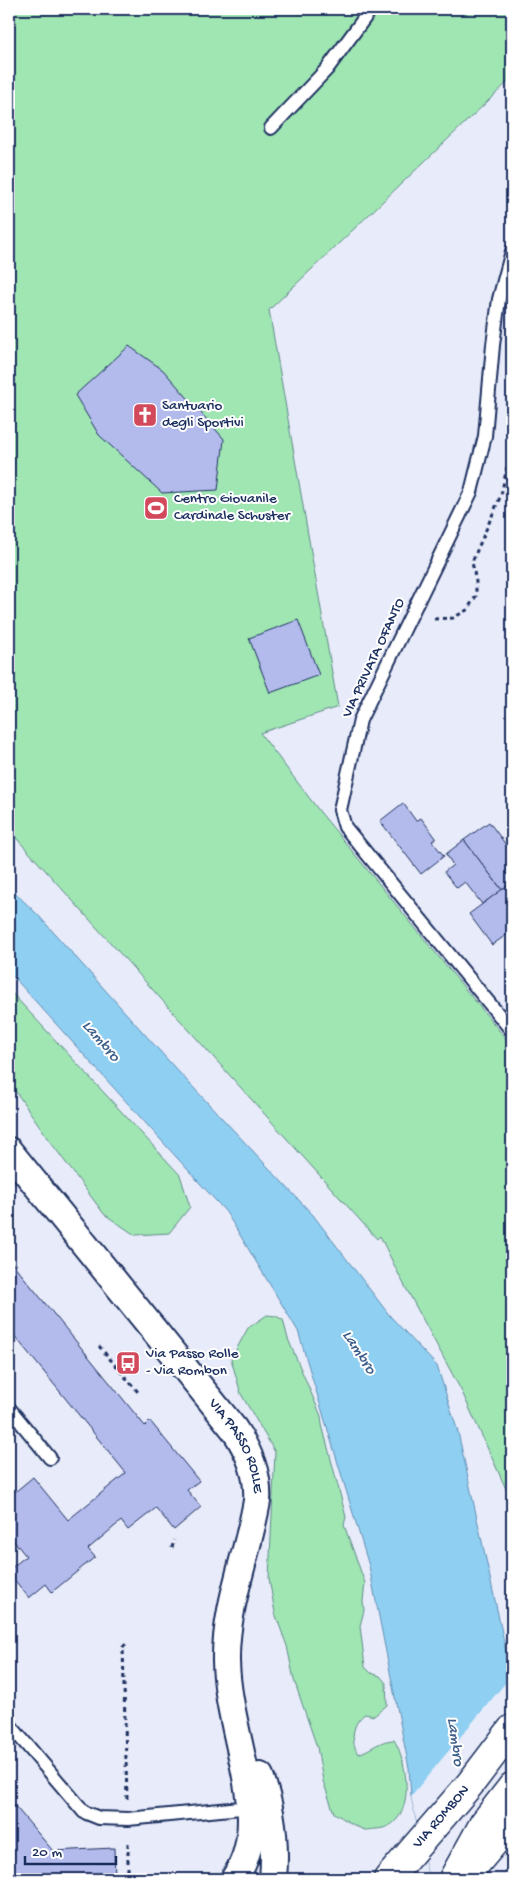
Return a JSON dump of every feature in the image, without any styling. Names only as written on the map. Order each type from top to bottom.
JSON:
[{"type":"main road","name":"VIA ROMBON","points":[[389,1875],[421,1842],[470,1784],[512,1728]]},
{"type":"main road","points":[[453,1879],[484,1823],[512,1787]]},
{"type":"main road","points":[[463,1879],[512,1821]]},
{"type":"street","name":"VIA PASSO ROLLE","points":[[9,1151],[234,1428],[254,1466],[258,1490],[257,1501],[227,1638],[226,1663],[230,1690],[253,1791],[272,1828],[273,1879]]},
{"type":"street","name":"VIA PASSO ROLLE","points":[[234,1879],[245,1861],[250,1841],[253,1791]]},
{"type":"lane","points":[[271,128],[327,69],[371,9]]},
{"type":"lane","name":"VIA PRIVATA OFANTO","points":[[512,251],[499,300],[485,436],[471,492],[360,720],[340,810],[345,828],[512,1031]]},
{"type":"lane","points":[[9,1408],[50,1458]]},
{"type":"lane","points":[[9,1724],[84,1812],[99,1818],[128,1819],[253,1791]]},
{"type":"path","points":[[411,615],[432,620],[453,618],[467,610],[476,596],[476,582],[472,562],[501,495],[512,444]]},
{"type":"path","points":[[100,1346],[138,1392]]},
{"type":"path","points":[[172,1548],[174,1540]]},
{"type":"path","points":[[128,1642],[123,1646],[128,1879]]},
{"type":"green space","name":"Centro Giovanile Cardinale Schuster","points":[[9,9],[512,9],[512,78],[269,310],[338,707],[260,733],[320,812],[512,1046],[512,1502],[462,1392],[380,1236],[377,1239],[9,830]]},
{"type":"green space","points":[[9,990],[180,1175],[190,1207],[169,1233],[135,1235],[104,1214],[9,1082]]},
{"type":"green space","points":[[267,1315],[276,1316],[283,1320],[288,1339],[321,1416],[346,1517],[344,1525],[365,1583],[364,1610],[360,1626],[365,1667],[371,1673],[380,1676],[386,1683],[387,1705],[374,1716],[365,1714],[357,1722],[353,1738],[355,1749],[358,1754],[380,1743],[394,1740],[406,1778],[404,1806],[398,1818],[389,1826],[376,1829],[361,1829],[334,1813],[323,1781],[317,1747],[294,1680],[287,1646],[275,1613],[269,1578],[275,1452],[241,1394],[231,1359],[248,1328]]},
{"type":"water","name":"Lambro","points":[[9,887],[38,915],[175,1068],[313,1215],[390,1316],[437,1366],[458,1432],[512,1678],[512,1879],[429,1879],[411,1796],[409,1768],[369,1566],[298,1331],[226,1212],[9,972]]},
{"type":"pier","points":[[512,1675],[512,1869],[503,1879],[429,1879],[411,1796]]},
{"type":"building","name":"Santuario degli Sportivi","points":[[129,346],[163,370],[224,439],[218,490],[162,493],[99,435],[75,395]]},
{"type":"building","points":[[298,620],[319,675],[270,693],[249,638]]},
{"type":"building","points":[[403,803],[416,821],[421,818],[436,838],[432,841],[444,856],[421,874],[380,821]]},
{"type":"building","points":[[489,822],[512,853],[512,882],[502,890],[464,840]]},
{"type":"building","points":[[464,840],[502,890],[482,904],[465,882],[457,888],[444,872],[453,865],[446,854]]},
{"type":"building","points":[[512,882],[512,931],[492,945],[469,914]]},
{"type":"building","points":[[9,1259],[145,1426],[150,1421],[199,1481],[187,1490],[201,1507],[174,1530],[156,1508],[128,1530],[121,1521],[88,1549],[95,1557],[52,1592],[46,1584],[29,1598],[9,1573],[9,1570],[26,1556],[9,1535],[9,1497],[33,1477],[68,1520],[126,1473],[9,1329]]},
{"type":"building","points":[[9,1799],[53,1851],[114,1848],[115,1879],[9,1879]]},
{"type":"place","name":"Santuario degli Sportivi","points":[[145,415]]},
{"type":"place","name":"Centro Giovanile Cardinale Schuster","points":[[156,508]]},
{"type":"place","name":"Via Passo Rolle - Via Rombon","points":[[128,1363]]}]
